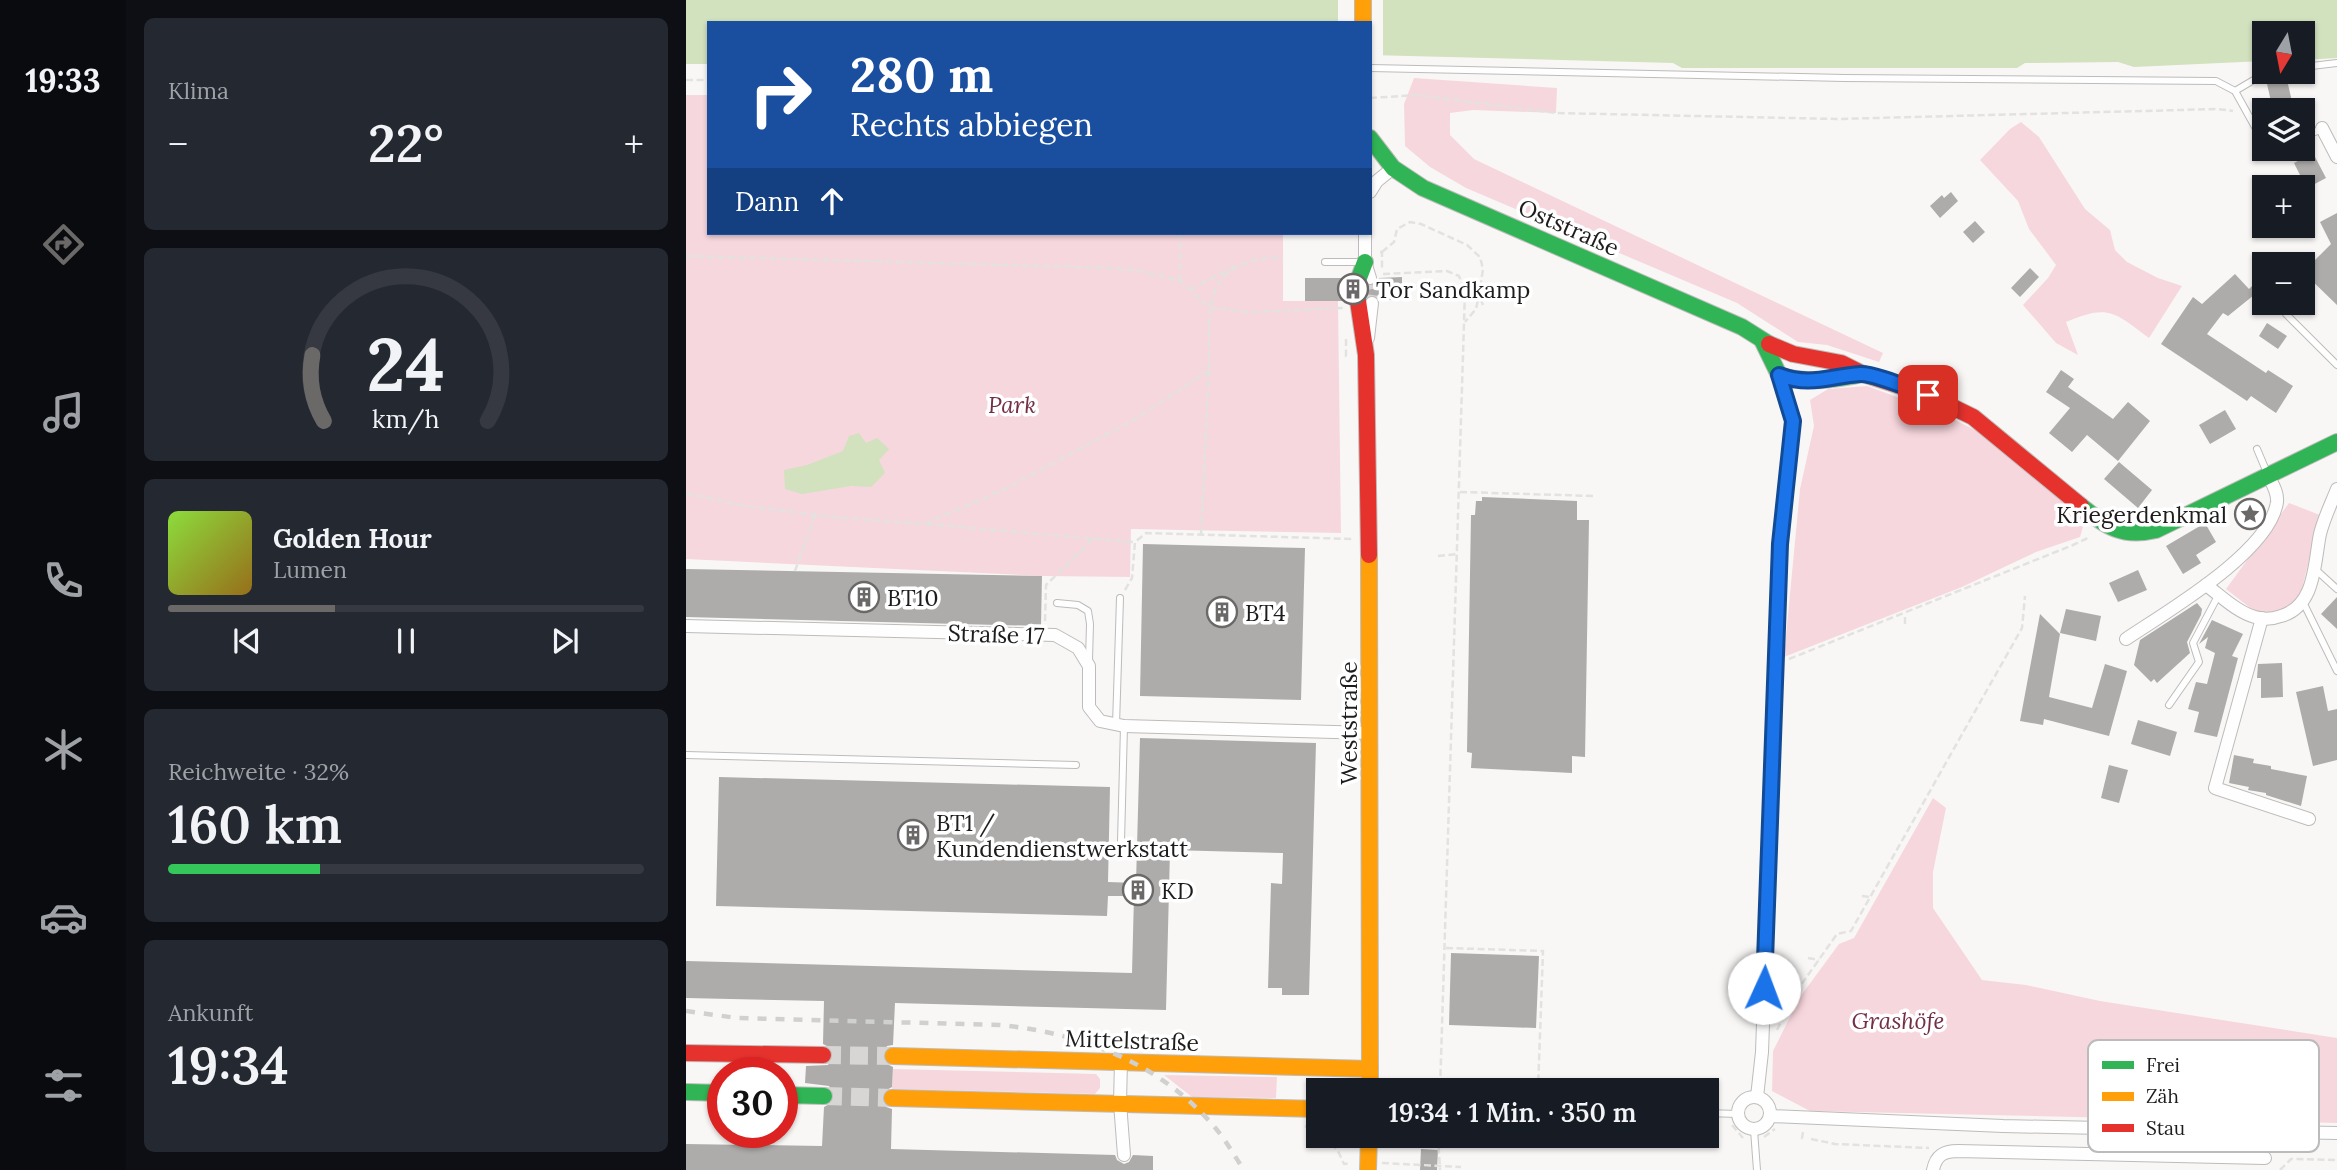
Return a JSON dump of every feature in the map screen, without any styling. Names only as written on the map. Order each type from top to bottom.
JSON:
[{"type":"street","points":[[1363,0],[1363,21]]},
{"type":"street","points":[[2322,128],[2337,157]]},
{"type":"street","name":"Oststraße","points":[[1372,141],[1393,168],[1423,188],[1742,327],[1763,342],[1793,354],[1841,363],[1863,374],[1928,395],[1973,417],[2099,521],[2120,533],[2141,534],[2156,530],[2337,442]]},
{"type":"street","points":[[1372,189],[1393,168]]},
{"type":"street","points":[[1365,235],[1369,273]]},
{"type":"street","name":"Weststraße","points":[[1363,303],[1371,733],[1370,1078]]},
{"type":"street","points":[[1756,1097],[1762,1052],[1780,544],[1793,421],[1779,375],[1763,342]]},
{"type":"street","points":[[1779,375],[1809,382],[1863,374]]},
{"type":"street","points":[[2126,639],[2206,585],[2244,553],[2265,529],[2277,502],[2269,477]]},
{"type":"street","points":[[2206,585],[2255,617],[2272,619],[2287,615],[2303,601],[2331,520],[2337,489]]},
{"type":"street","points":[[2262,618],[2215,788],[2309,819]]},
{"type":"street","name":"Straße 17","points":[[686,626],[1055,635],[1077,648],[1089,666]]},
{"type":"street","points":[[1089,666],[1089,707],[1100,721],[1120,726],[1371,733]]},
{"type":"street","points":[[686,1053],[823,1055]]},
{"type":"street","name":"Mittelstraße","points":[[893,1056],[1370,1069]]},
{"type":"street","points":[[1121,1061],[1120,1103],[1124,1155]]},
{"type":"street","points":[[686,1092],[707,1093]]},
{"type":"street","points":[[798,1095],[824,1096]]},
{"type":"street","points":[[1756,1097],[1769,1105],[1770,1116],[1767,1124],[1754,1130],[1745,1127],[1738,1114],[1743,1101],[1756,1097]]},
{"type":"street","points":[[892,1098],[1306,1110]]},
{"type":"street","points":[[1770,1116],[2088,1127]]},
{"type":"street","points":[[2319,1133],[2337,1133]]},
{"type":"street","points":[[1368,1166],[1369,1148]]},
{"type":"street","points":[[1933,1170],[1940,1155],[1958,1150],[2265,1158]]},
{"type":"lane","points":[[2315,66],[2337,63]]},
{"type":"lane","points":[[1372,68],[1844,78],[2216,81],[2235,91],[2252,123]]},
{"type":"lane","points":[[2235,91],[2252,81]]},
{"type":"lane","points":[[2315,132],[2322,128]]},
{"type":"lane","points":[[1325,262],[1369,273]]},
{"type":"lane","points":[[2287,315],[2337,365]]},
{"type":"lane","points":[[2257,449],[2269,477]]},
{"type":"lane","points":[[2315,568],[2337,589]]},
{"type":"lane","points":[[2169,705],[2199,662],[2193,643],[2219,594]]},
{"type":"lane","points":[[1120,598],[1121,842]]},
{"type":"lane","points":[[2303,601],[2337,671]]},
{"type":"lane","points":[[1057,603],[1078,605],[1088,611],[1089,666]]},
{"type":"lane","points":[[686,755],[1076,765]]},
{"type":"lane","points":[[1719,1113],[1738,1114]]},
{"type":"lane","points":[[1754,1130],[1757,1170]]},
{"type":"path","points":[[686,80],[707,80]]},
{"type":"path","points":[[1372,98],[1418,95],[1556,113],[1824,118],[2218,109],[2245,112]]},
{"type":"path","points":[[1382,253],[1394,242],[1397,229],[1410,222],[1421,224],[1467,245],[1480,257],[1483,269],[1476,309],[1465,322]]},
{"type":"path","points":[[1180,235],[1180,281]]},
{"type":"path","points":[[686,256],[1113,268],[1146,272],[1180,281],[1209,307],[1248,312],[1363,303]]},
{"type":"path","points":[[1190,290],[1244,262],[1283,257]]},
{"type":"path","points":[[1201,534],[1209,370],[1209,307],[1218,286],[1231,271],[1244,262]]},
{"type":"path","points":[[1369,273],[1447,271],[1459,276],[1465,292],[1441,1078]]},
{"type":"path","points":[[1465,292],[1479,295]]},
{"type":"path","points":[[1479,295],[1483,305]]},
{"type":"path","points":[[924,524],[1004,489],[1124,425],[1209,370]]},
{"type":"path","points":[[1460,492],[1595,496]]},
{"type":"path","points":[[686,493],[745,506],[815,514],[1135,542],[1146,533],[1369,539]]},
{"type":"path","points":[[795,571],[815,514]]},
{"type":"path","points":[[1775,672],[1787,660],[2086,539],[2099,521]]},
{"type":"path","points":[[1045,635],[1046,585],[1093,539]]},
{"type":"path","points":[[1120,598],[1132,578],[1135,542]]},
{"type":"path","points":[[1438,556],[1458,554]]},
{"type":"path","points":[[1762,1052],[1768,1048],[1796,992],[1837,934],[1851,931],[1901,836],[2022,628],[2025,596]]},
{"type":"path","points":[[1905,614],[1905,624]]},
{"type":"path","points":[[1969,712],[1974,712]]},
{"type":"path","points":[[1932,774],[1938,774]]},
{"type":"path","points":[[1862,896],[1870,897]]},
{"type":"path","points":[[1833,929],[1837,934]]},
{"type":"path","points":[[1446,948],[1543,951],[1538,1078]]},
{"type":"path","points":[[1808,958],[1819,960]]},
{"type":"path","points":[[1790,989],[1796,992]]},
{"type":"path","points":[[1803,1129],[1804,1139]]},
{"type":"path","points":[[1811,1139],[1835,1144]]},
{"type":"path","points":[[1335,1148],[1344,1164],[1461,1167]]},
{"type":"path","points":[[1439,1148],[1440,1168]]},
{"type":"path","points":[[2280,1170],[2291,1159],[2337,1160]]},
{"type":"green space","points":[[1414,78],[1557,88],[1556,113],[1473,110],[1450,113],[1450,135],[1474,159],[1883,353],[1879,362],[1827,345],[1798,342],[1737,303],[1466,188],[1430,167],[1405,146],[1404,104]]},
{"type":"green space","name":"Park","points":[[686,95],[707,95],[707,235],[1283,235],[1283,301],[1338,301],[1341,533],[1131,529],[1130,577],[1042,576],[686,559]]},
{"type":"green space","points":[[2021,122],[2039,137],[2085,209],[2110,230],[2115,250],[2127,262],[2158,278],[2182,286],[2149,338],[2119,317],[2102,312],[2092,313],[2066,322],[2078,355],[2056,343],[2023,305],[2048,278],[2056,265],[2029,229],[2018,201],[1980,160],[2010,129]]},
{"type":"green space","points":[[1867,386],[1943,414],[1977,431],[2085,520],[2080,537],[2036,552],[1962,587],[1784,657],[1800,489],[1814,426],[1810,400],[1828,389]]},
{"type":"green space","points":[[2289,503],[2320,515],[2301,593],[2288,608],[2258,614],[2226,589]]},
{"type":"green space","name":"Grashöfe","points":[[1933,798],[1946,808],[1933,872],[1933,908],[1982,980],[2026,985],[2100,1001],[2337,1038],[2337,1123],[2319,1123],[2319,1040],[2088,1040],[2088,1117],[1810,1111],[1772,1091],[1773,1051],[1800,997],[1839,944],[1854,938]]},
{"type":"green space","points":[[893,1069],[1096,1074],[1100,1079],[1100,1088],[1095,1094],[892,1089]]},
{"type":"green space","points":[[1164,1075],[1277,1077],[1276,1098],[1192,1097]]},
{"type":"shaded area","points":[[686,0],[2337,0],[2337,58],[2315,59],[2315,21],[2252,21],[2252,62],[2134,67],[2118,62],[2025,63],[2017,68],[1682,68],[1673,63],[1372,55],[1372,21],[707,21],[707,64],[686,64]]},
{"type":"shaded area","points":[[859,433],[866,443],[877,438],[889,449],[879,460],[885,473],[871,487],[851,486],[802,494],[785,489],[784,470],[807,465],[843,451],[849,436]]},
{"type":"pier","points":[[1338,0],[1383,0],[1383,59],[1372,59],[1372,21],[1338,21]]},
{"type":"building","points":[[2267,84],[2288,84],[2291,98],[2270,98]]},
{"type":"building","points":[[2315,157],[2326,178],[2315,184],[2315,175],[2300,175],[2294,163],[2315,161]]},
{"type":"building","points":[[1951,192],[1958,201],[1940,218],[1930,206],[1942,195],[1944,198]]},
{"type":"building","points":[[2337,213],[2337,305],[2315,284],[2315,260],[2331,244],[2320,222]]},
{"type":"building","points":[[1975,221],[1985,232],[1973,243],[1963,232]]},
{"type":"building","points":[[2030,268],[2039,277],[2020,297],[2011,288]]},
{"type":"building","points":[[2235,274],[2249,289],[2252,286],[2252,297],[2228,316],[2223,313],[2207,334],[2266,373],[2268,370],[2293,386],[2276,413],[2251,396],[2247,401],[2161,344],[2193,297],[2202,304]]},
{"type":"building","name":"Tor Sandkamp","points":[[1402,277],[1402,300],[1380,300],[1377,296],[1368,296],[1357,290],[1350,293],[1347,301],[1305,301],[1305,278],[1348,278],[1351,286],[1360,289],[1376,284],[1379,278]]},
{"type":"building","points":[[2267,323],[2287,336],[2278,349],[2259,336]]},
{"type":"building","points":[[2061,370],[2074,379],[2068,387],[2113,419],[2128,402],[2150,421],[2118,461],[2087,435],[2072,452],[2049,433],[2070,408],[2046,392]]},
{"type":"building","points":[[2225,410],[2236,429],[2210,444],[2199,425]]},
{"type":"building","points":[[2119,462],[2152,490],[2138,508],[2104,479]]},
{"type":"building","points":[[1482,497],[1577,501],[1577,520],[1589,520],[1585,757],[1572,756],[1572,773],[1471,768],[1472,753],[1467,752],[1471,515],[1475,515],[1476,501],[1482,501]]},
{"type":"building","points":[[2205,523],[2216,542],[2196,555],[2201,563],[2183,574],[2166,546]]},
{"type":"building","name":"BT4","points":[[1143,544],[1305,548],[1301,700],[1140,696]]},
{"type":"building","name":"BT10","points":[[686,569],[1042,576],[1041,626],[686,617]]},
{"type":"building","points":[[2138,570],[2147,590],[2118,602],[2109,583]]},
{"type":"building","points":[[2337,597],[2337,629],[2321,614]]},
{"type":"building","points":[[2197,603],[2202,609],[2187,642],[2190,653],[2157,683],[2154,679],[2151,682],[2134,665],[2140,640]]},
{"type":"building","points":[[2066,609],[2101,616],[2096,641],[2060,633]]},
{"type":"building","points":[[2040,614],[2060,634],[2049,697],[2092,708],[2105,664],[2127,671],[2109,736],[2044,719],[2043,725],[2020,721]]},
{"type":"building","points":[[2212,620],[2243,634],[2232,656],[2238,658],[2217,737],[2194,732],[2199,712],[2188,709],[2196,682],[2207,684],[2215,653],[2205,648],[2208,637],[2199,644]]},
{"type":"building","points":[[2282,663],[2283,697],[2261,698],[2261,678],[2257,678],[2258,664]]},
{"type":"building","points":[[2323,686],[2328,711],[2337,709],[2337,760],[2313,766],[2296,692]]},
{"type":"building","points":[[2138,720],[2177,732],[2170,756],[2131,744]]},
{"type":"building","points":[[1140,738],[1316,743],[1309,995],[1282,995],[1282,988],[1268,988],[1271,883],[1282,884],[1283,853],[1170,850],[1166,1010],[895,1003],[893,1045],[887,1046],[882,1055],[883,1062],[893,1067],[892,1087],[883,1092],[881,1098],[886,1107],[892,1109],[891,1149],[1115,1155],[1117,1160],[1124,1164],[1129,1162],[1133,1155],[1153,1156],[1153,1170],[686,1170],[686,1144],[707,1144],[707,1148],[822,1146],[824,1107],[833,1102],[835,1096],[829,1086],[805,1083],[806,1066],[828,1065],[834,1056],[833,1049],[823,1044],[824,1001],[686,998],[686,961],[1132,973],[1134,896],[1108,896],[1107,916],[716,906],[719,777],[1110,787],[1108,882],[1136,883]]},
{"type":"building","points":[[2234,755],[2254,759],[2253,763],[2271,766],[2271,769],[2307,776],[2301,806],[2266,793],[2248,790],[2249,787],[2229,783]]},
{"type":"building","points":[[2109,765],[2128,770],[2119,803],[2101,798]]},
{"type":"building","points":[[1451,953],[1539,956],[1536,1028],[1449,1025]]},
{"type":"building","points":[[1421,1149],[1438,1150],[1437,1170],[1420,1170]]},
{"type":"tunnel","points":[[1370,278],[1374,288],[1372,303]]},
{"type":"tunnel","points":[[823,1055],[893,1056]]},
{"type":"tunnel","points":[[824,1096],[892,1098]]},
{"type":"railway","points":[[686,1011],[737,1018],[1000,1025],[1031,1029],[1090,1044],[1146,1070],[1172,1087],[1196,1107],[1217,1130],[1244,1170]]},
{"type":"traffic: fast","points":[[1372,141],[1393,168],[1423,188],[1742,327],[1769,344]]},
{"type":"traffic: fast","points":[[1359,278],[1365,262]]},
{"type":"traffic: fast","points":[[1763,342],[1779,375],[1821,380],[1863,374]]},
{"type":"traffic: fast","points":[[2081,506],[2116,529],[2134,533],[2156,530],[2337,442]]},
{"type":"traffic: fast","points":[[686,1092],[707,1093]]},
{"type":"traffic: fast","points":[[798,1095],[824,1096]]},
{"type":"traffic: slow","points":[[1363,0],[1363,21]]},
{"type":"traffic: slow","points":[[1369,555],[1370,1078]]},
{"type":"traffic: slow","points":[[893,1056],[1370,1069]]},
{"type":"traffic: slow","points":[[892,1098],[1306,1109]]},
{"type":"traffic: slow","points":[[1368,1170],[1369,1148]]},
{"type":"traffic: jam","points":[[1358,301],[1366,355],[1369,555]]},
{"type":"traffic: jam","points":[[1769,344],[1793,354],[1841,363],[1863,374],[1928,395],[1973,417],[2081,506]]},
{"type":"traffic: jam","points":[[686,1053],[823,1055]]},
{"type":"place","name":"Tor Sandkamp","points":[[1353,289]]},
{"type":"place","name":"Kriegerdenkmal","points":[[2250,514]]},
{"type":"place","name":"BT10","points":[[864,597]]},
{"type":"place","name":"BT4","points":[[1222,612]]},
{"type":"place","name":"BT1 / Kundendienstwerkstatt","points":[[913,835]]},
{"type":"place","name":"KD","points":[[1138,890]]},
{"type":"route","points":[[1764,988],[1780,544],[1793,421],[1779,375],[1809,382],[1863,374],[1928,395]]}]
